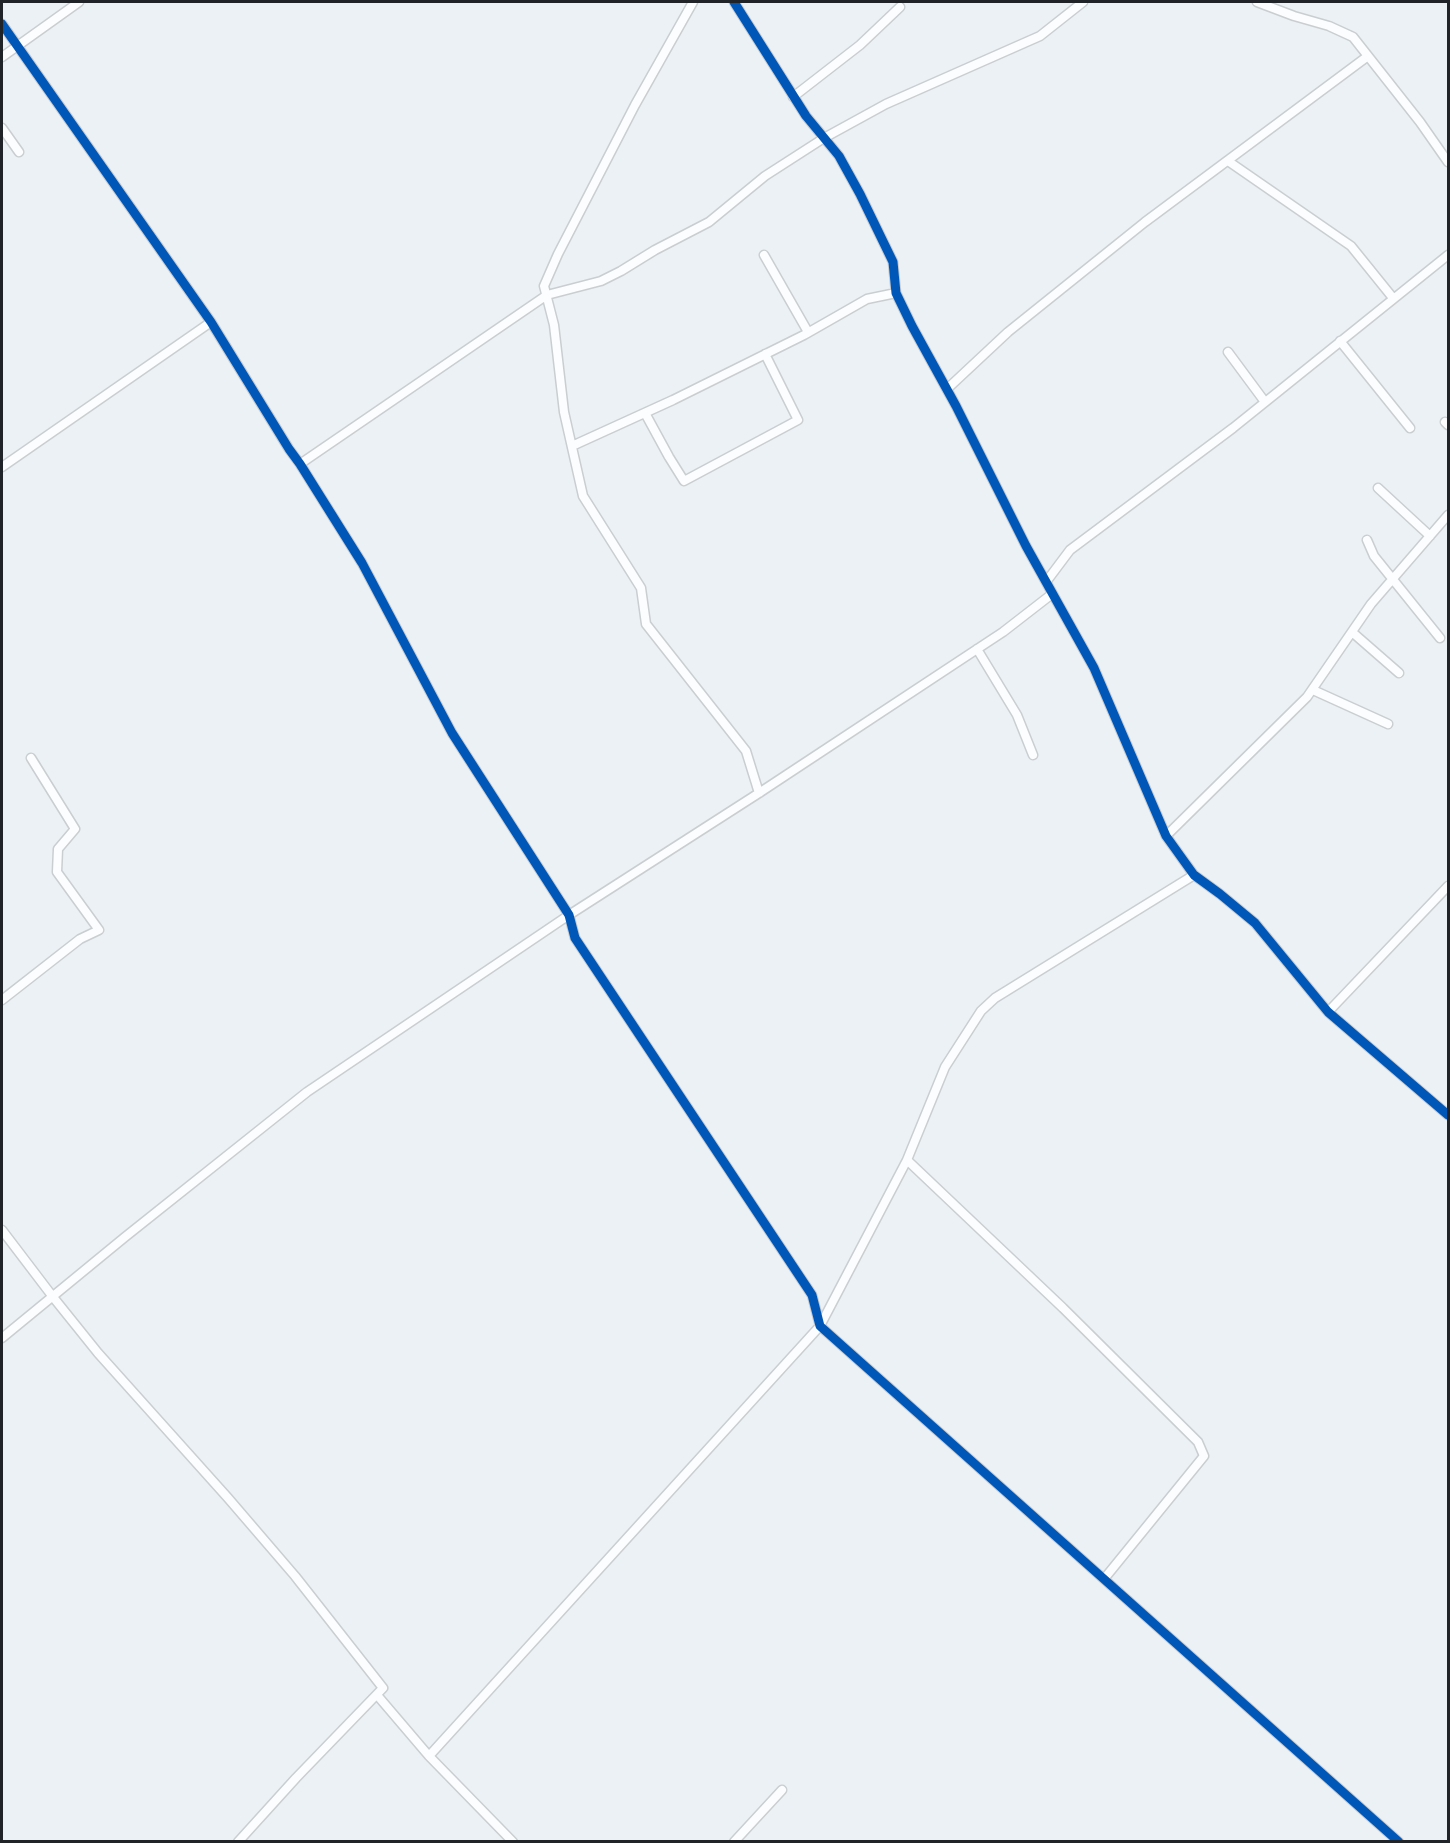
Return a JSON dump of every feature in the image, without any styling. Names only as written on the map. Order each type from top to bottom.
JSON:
[{"type":"street","points":[[2,57],[79,2]]},
{"type":"street","points":[[693,2],[635,105],[558,254],[544,286],[554,325],[564,412],[583,496],[641,588],[646,624],[746,751],[759,793]]},
{"type":"street","points":[[734,2],[806,116],[839,156],[893,262],[896,293],[1026,546],[1094,668],[1166,836],[1194,875],[1255,923],[1328,1012],[1449,1115]]},
{"type":"street","points":[[300,464],[547,295],[601,281],[621,272],[655,250],[710,222],[765,176],[824,138],[886,104],[1040,36],[1083,2]]},
{"type":"street","points":[[1257,2],[1329,26],[1353,37],[1449,162]]},
{"type":"street","points":[[794,97],[860,45],[900,7]]},
{"type":"street","points":[[2,24],[211,322],[362,562],[452,733],[569,915],[575,939],[812,1294],[820,1326],[1399,1842]]},
{"type":"street","points":[[947,389],[1008,332],[1145,222],[1368,56]]},
{"type":"street","points":[[2,128],[19,152]]},
{"type":"street","points":[[1228,161],[1352,246],[1393,298]]},
{"type":"street","points":[[764,255],[808,332]]},
{"type":"street","points":[[1046,582],[1070,550],[1233,428],[1449,255]]},
{"type":"street","points":[[572,446],[765,354],[867,299],[896,293]]},
{"type":"street","points":[[2,466],[211,322]]},
{"type":"street","points":[[1340,341],[1410,428]]},
{"type":"street","points":[[1228,352],[1264,402]]},
{"type":"street","points":[[645,413],[684,481],[798,420],[765,354]]},
{"type":"street","points":[[1378,488],[1430,536]]},
{"type":"street","points":[[1166,836],[1307,697],[1371,604],[1449,514]]},
{"type":"street","points":[[1367,540],[1374,556],[1440,638]]},
{"type":"street","points":[[2,1338],[124,1237],[307,1092],[569,915],[1003,632],[1052,594]]},
{"type":"street","points":[[1352,632],[1399,673]]},
{"type":"street","points":[[977,649],[1017,715],[1033,755]]},
{"type":"street","points":[[1312,690],[1388,724]]},
{"type":"street","points":[[2,1000],[80,939],[99,930],[57,872],[58,849],[75,829],[30,758]]},
{"type":"street","points":[[429,1756],[820,1326],[907,1160],[945,1067],[981,1011],[995,998],[1194,875]]},
{"type":"street","points":[[1328,1012],[1447,889]]},
{"type":"street","points":[[907,1160],[1063,1308],[1198,1442],[1204,1456],[1104,1579]]},
{"type":"street","points":[[2,1230],[98,1353],[295,1576],[383,1688],[238,1842]]},
{"type":"street","points":[[377,1695],[429,1756],[513,1842]]},
{"type":"street","points":[[734,1842],[782,1790]]},
{"type":"cycle path","points":[[734,2],[806,116],[839,156],[860,194],[893,262],[896,293],[1026,546],[1094,668],[1166,836],[1194,875],[1255,923],[1328,1012],[1448,1115]]},
{"type":"cycle path","points":[[2,24],[211,322],[362,563],[452,733],[569,915],[575,938],[812,1295],[820,1326],[1399,1842]]}]
